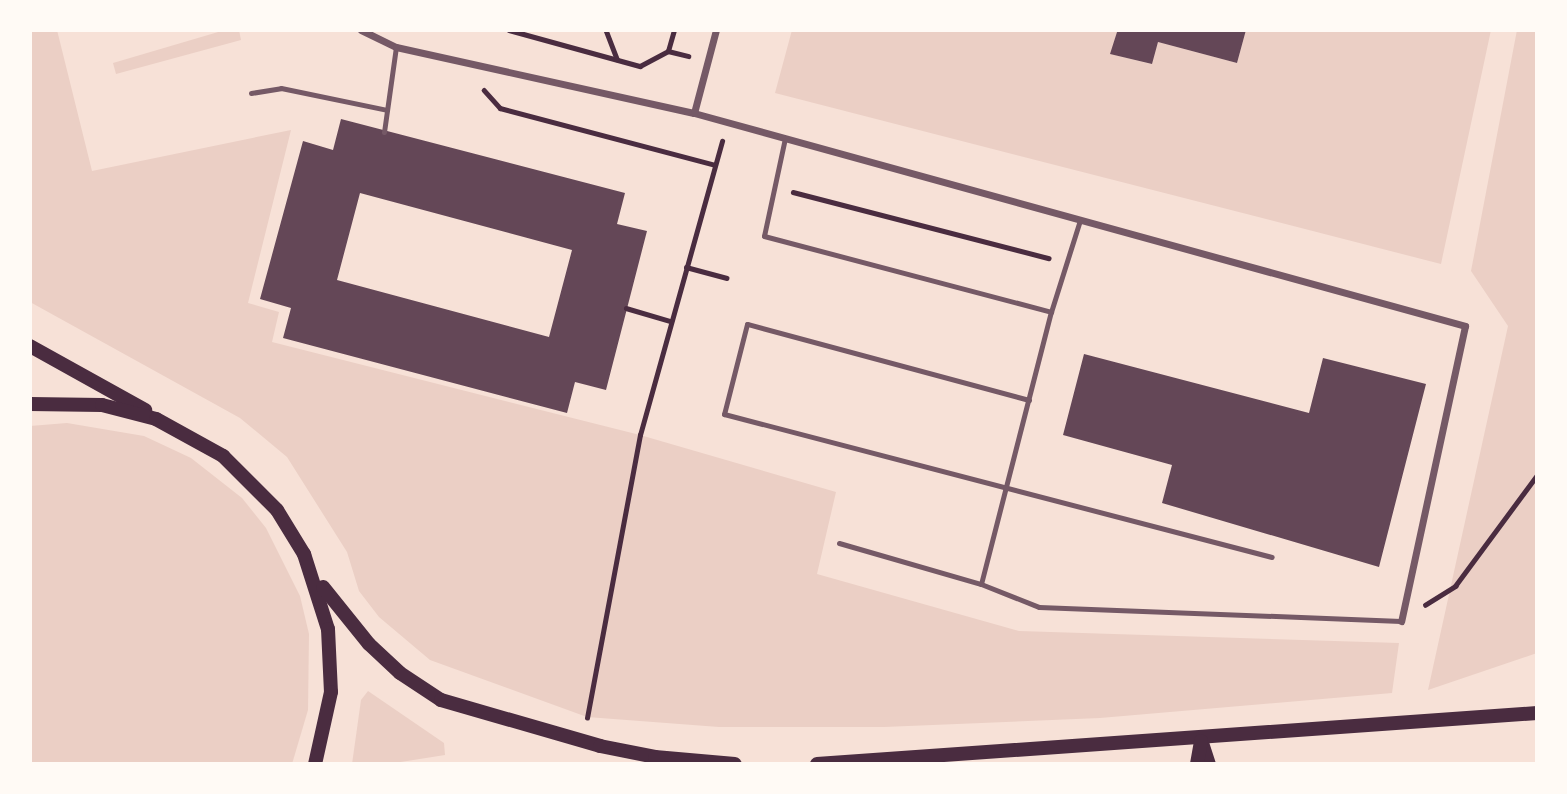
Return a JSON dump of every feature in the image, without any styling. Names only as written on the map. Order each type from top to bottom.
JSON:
[{"type":"main road","points":[[30,345],[186,432],[223,456],[253,482],[278,510],[353,627],[400,673],[441,700],[600,746],[735,764]]},
{"type":"main road","points":[[30,404],[102,405],[156,419],[186,432]]},
{"type":"main road","points":[[304,554],[324,610],[332,663],[327,722],[315,764]]},
{"type":"main road","points":[[817,764],[1201,740],[1537,713]]},
{"type":"main road","points":[[1196,764],[1201,740]]},
{"type":"main road","points":[[1201,740],[1209,764]]},
{"type":"street","points":[[361,30],[396,47],[727,122],[1465,326],[1401,621]]},
{"type":"street","points":[[694,114],[716,30]]},
{"type":"lane","points":[[384,132],[396,47]]},
{"type":"lane","points":[[251,93],[281,88],[387,110]]},
{"type":"lane","points":[[785,138],[764,236],[1051,312]]},
{"type":"lane","points":[[981,584],[1051,312],[1080,220]]},
{"type":"lane","points":[[1028,400],[747,324],[724,414],[1272,557]]},
{"type":"lane","points":[[839,543],[981,584],[1039,607],[1401,621]]},
{"type":"path","points":[[509,30],[640,66],[668,51],[707,61]]},
{"type":"path","points":[[606,30],[617,60]]},
{"type":"path","points":[[668,51],[674,30]]},
{"type":"path","points":[[480,86],[500,108],[715,165]]},
{"type":"path","points":[[585,729],[604,609],[639,435],[727,122]]},
{"type":"path","points":[[774,187],[1067,262]]},
{"type":"path","points":[[686,267],[727,278]]},
{"type":"path","points":[[626,308],[670,321]]},
{"type":"path","points":[[1401,621],[1455,586],[1537,475]]},
{"type":"shaded area","points":[[30,30],[57,30],[92,171],[291,130],[248,303],[279,312],[272,342],[640,435],[836,492],[817,574],[1019,631],[1399,643],[1392,693],[1100,718],[884,727],[719,727],[587,717],[430,660],[379,617],[359,591],[347,552],[287,457],[240,418],[30,302]]},
{"type":"shaded area","points":[[225,30],[239,30],[241,40],[116,74],[113,63]]},
{"type":"shaded area","points":[[792,30],[1109,30],[1117,32],[1111,54],[1151,64],[1158,42],[1237,63],[1246,30],[1491,30],[1441,264],[775,93]]},
{"type":"shaded area","points":[[1517,30],[1537,30],[1537,653],[1428,690],[1508,326],[1471,271]]},
{"type":"shaded area","points":[[67,423],[144,436],[191,458],[242,498],[266,528],[300,596],[309,634],[308,710],[292,764],[30,764],[30,426]]},
{"type":"shaded area","points":[[368,691],[444,743],[445,755],[388,764],[352,764],[361,700]]},
{"type":"building","points":[[1112,30],[1246,30],[1237,63],[1158,42],[1152,64],[1110,54],[1117,32]]},
{"type":"building","points":[[341,119],[625,193],[617,224],[647,231],[606,390],[575,382],[567,413],[283,338],[291,308],[260,299],[303,141],[333,150]],"holes":[[[360,193],[572,250],[549,337],[337,280]]]},
{"type":"building","points":[[1084,354],[1309,413],[1323,358],[1426,384],[1379,567],[1162,503],[1172,465],[1063,435]]}]
